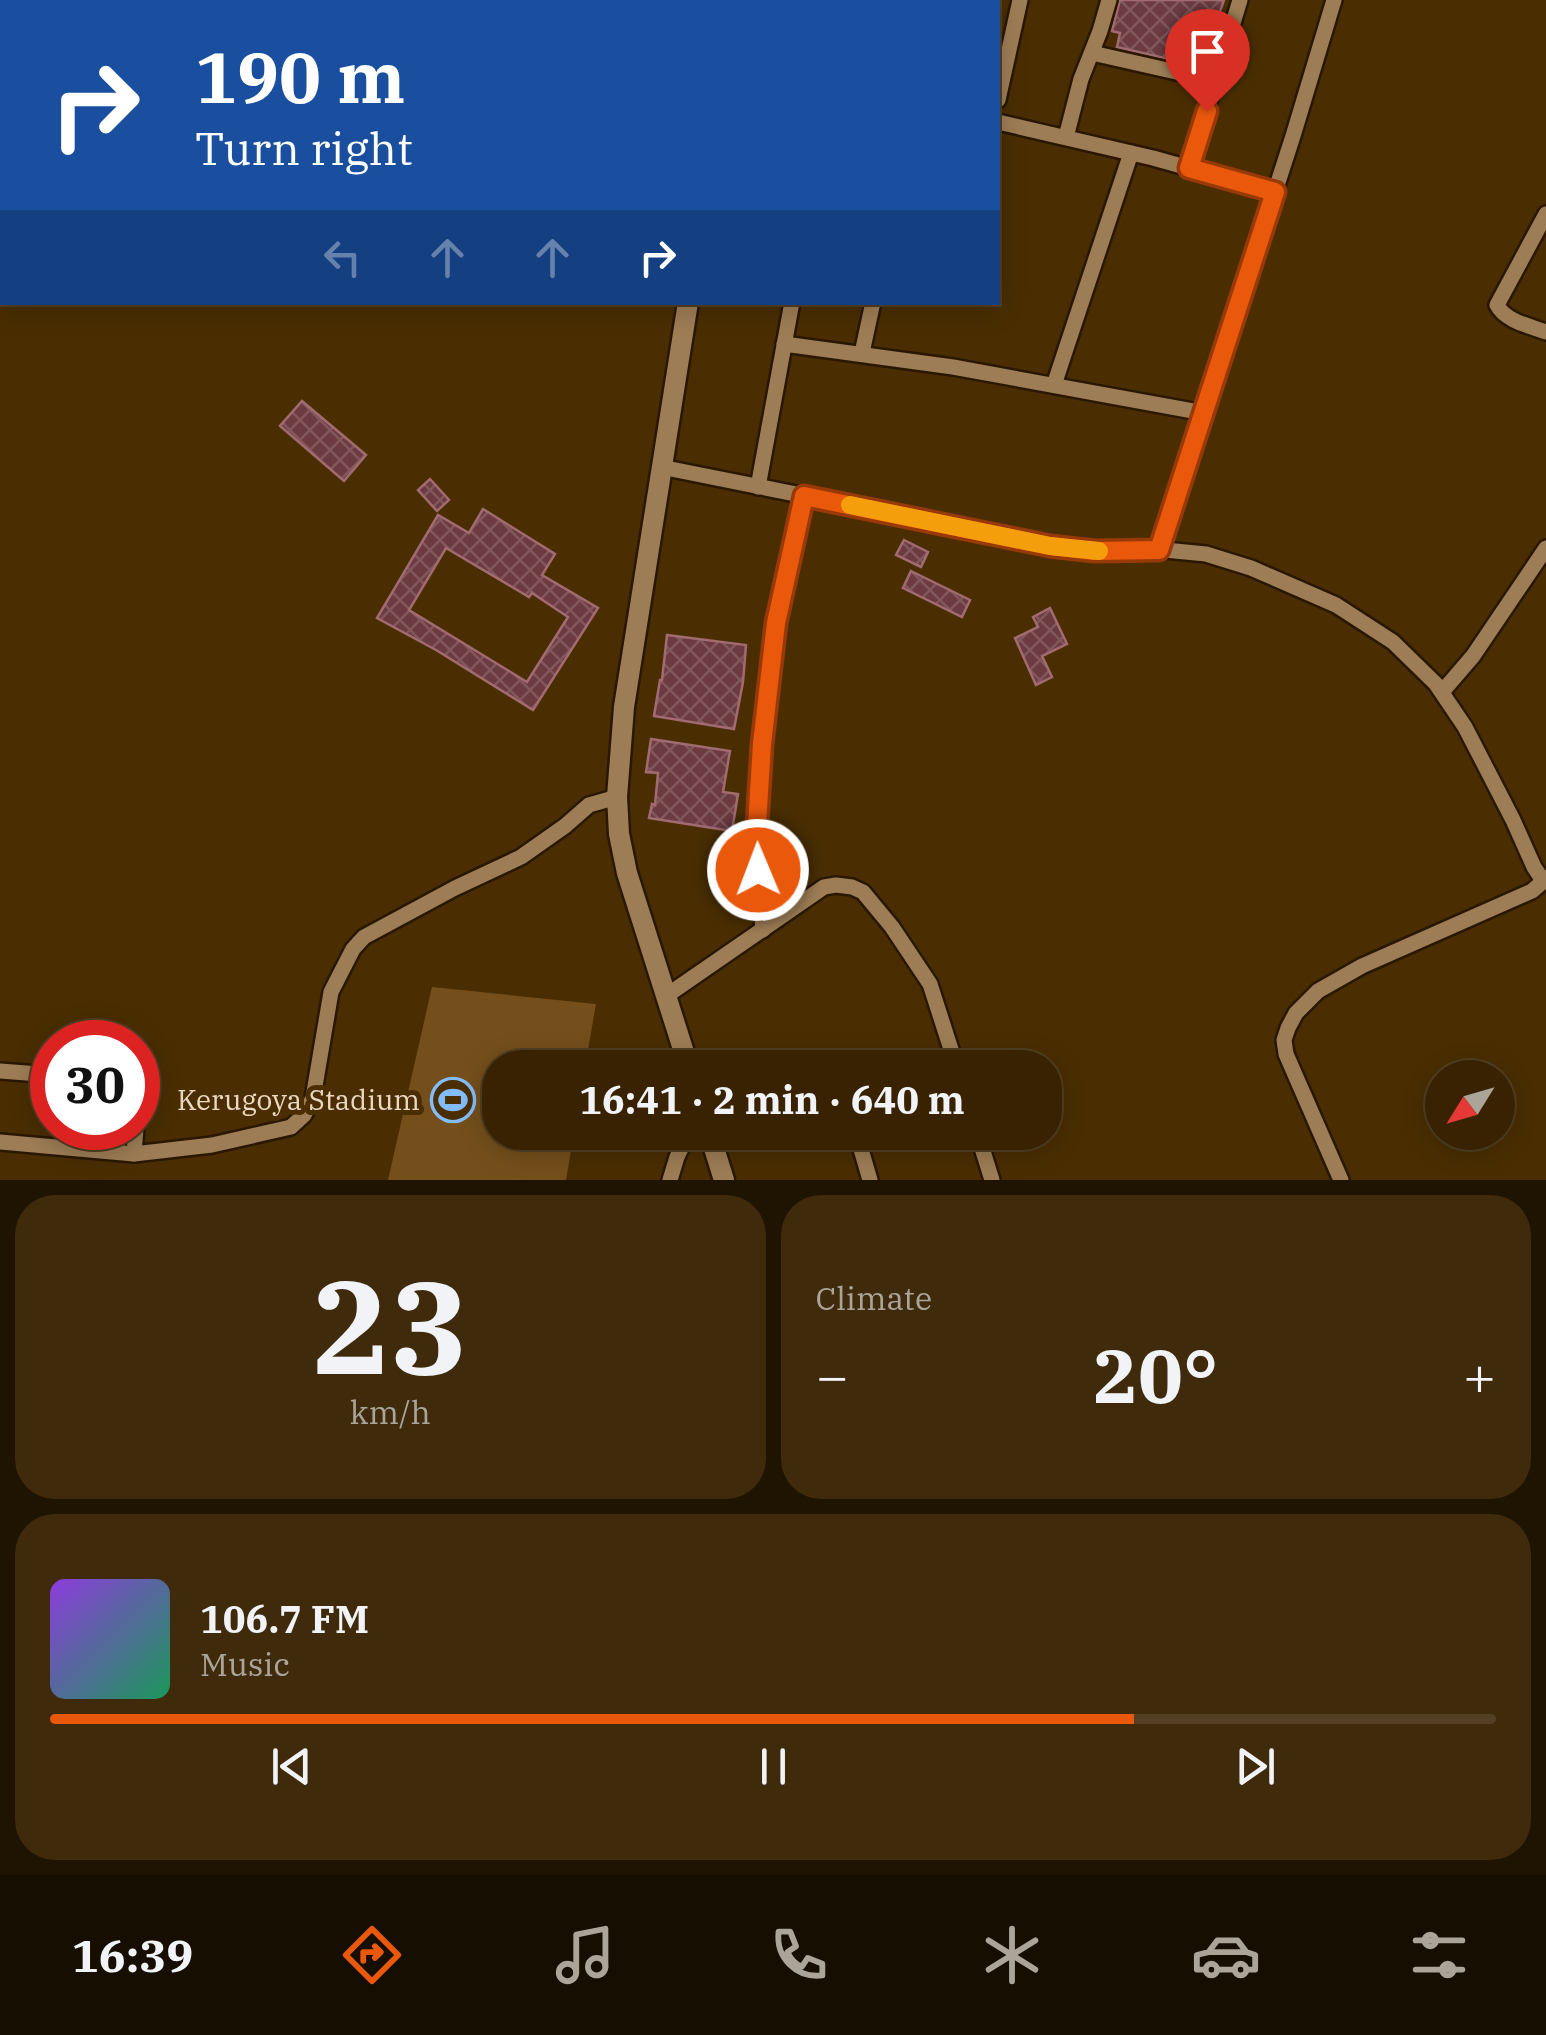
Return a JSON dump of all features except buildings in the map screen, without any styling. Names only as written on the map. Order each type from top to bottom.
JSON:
[{"type":"main road","points":[[683,1050],[626,873],[616,797],[624,707],[688,305]]},
{"type":"main road","points":[[715,1150],[724,1180]]},
{"type":"street","points":[[1000,91],[1020,0]]},
{"type":"street","points":[[1066,137],[1081,78],[1109,0]]},
{"type":"street","points":[[1189,168],[1240,0]]},
{"type":"street","points":[[1159,550],[1334,0]]},
{"type":"street","points":[[1092,52],[1216,81]]},
{"type":"street","points":[[1000,122],[1275,192]]},
{"type":"street","points":[[1054,384],[1131,153]]},
{"type":"street","points":[[1546,214],[1497,308],[1504,315],[1546,332]]},
{"type":"street","points":[[758,487],[791,305]]},
{"type":"street","points":[[862,353],[872,305]]},
{"type":"street","points":[[784,344],[1054,384],[1204,413]]},
{"type":"street","points":[[661,467],[1050,546],[1206,554],[1251,568],[1336,605],[1393,642],[1442,692],[1466,728],[1534,867],[1546,879],[1518,898],[1362,966],[1318,991],[1296,1013],[1284,1040],[1286,1054],[1341,1180]]},
{"type":"street","points":[[763,930],[756,841],[762,744],[776,623],[804,496]]},
{"type":"street","points":[[1442,692],[1473,656],[1546,548]]},
{"type":"street","points":[[0,1142],[134,1154],[212,1145],[291,1126],[304,1115],[313,1098],[331,992],[353,949],[364,937],[521,857],[590,805],[616,797]]},
{"type":"street","points":[[666,996],[824,888],[852,887],[863,892],[892,927],[930,984],[951,1050]]},
{"type":"street","points":[[0,1071],[30,1073]]},
{"type":"street","points":[[134,1150],[134,1154]]},
{"type":"street","points":[[670,1180],[680,1150]]},
{"type":"street","points":[[861,1150],[870,1180]]},
{"type":"street","points":[[983,1150],[992,1180]]},
{"type":"shaded area","name":"Kerugoya Stadium","points":[[432,987],[596,1004],[588,1050],[482,1050],[482,1150],[571,1150],[566,1180],[388,1180]]},
{"type":"slow traffic","points":[[850,505],[1050,546],[1099,551]]},
{"type":"place","name":"Kerugoya Stadium","points":[[453,1100]]},
{"type":"route","points":[[758,870],[762,744],[776,623],[804,496],[1050,546],[1094,551],[1159,550],[1275,192],[1189,168],[1207,111]]}]
